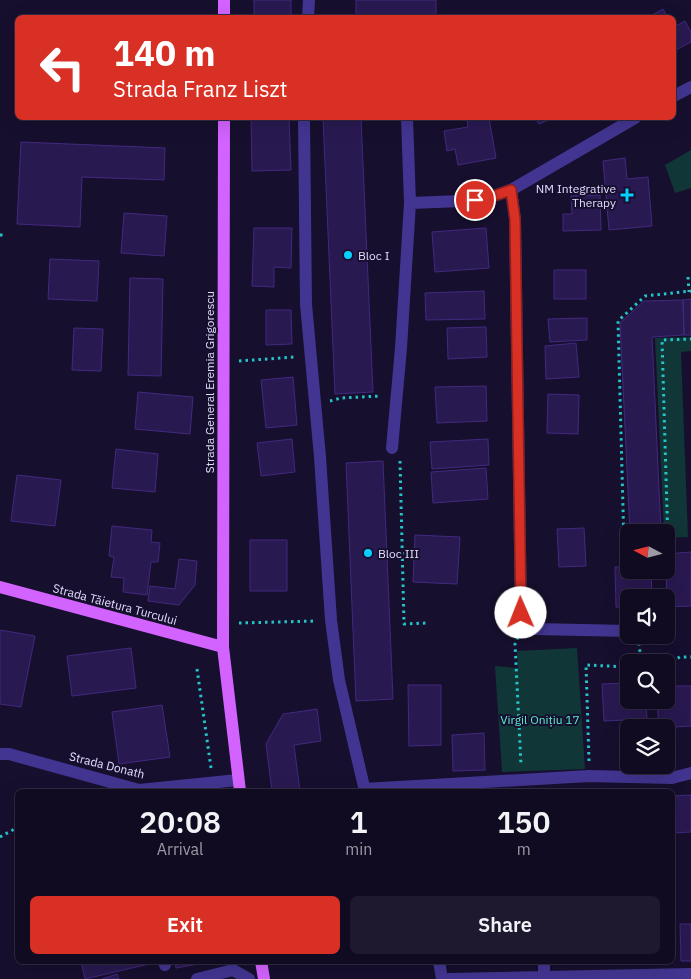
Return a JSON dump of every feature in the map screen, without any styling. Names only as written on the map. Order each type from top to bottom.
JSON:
[{"type":"main road","points":[[224,0],[224,15]]},
{"type":"main road","name":"Strada General Eremia Grigorescu","points":[[223,647],[224,120]]},
{"type":"main road","name":"Strada Tăietura Turcului","points":[[0,587],[223,647]]},
{"type":"main road","name":"Strada Donath","points":[[223,647],[239,786]]},
{"type":"main road","points":[[262,964],[264,979]]},
{"type":"street","points":[[308,15],[310,0]]},
{"type":"street","points":[[676,95],[691,87]]},
{"type":"street","points":[[304,120],[306,304],[322,476],[331,620],[339,680],[364,789]]},
{"type":"street","points":[[392,448],[401,348],[410,203],[407,120]]},
{"type":"street","points":[[410,203],[488,198],[511,190],[632,120]]},
{"type":"street","points":[[511,190],[515,219],[521,613],[523,621],[527,626],[535,629],[620,631]]},
{"type":"street","name":"Strada Donath","points":[[0,754],[9,754],[132,789]]},
{"type":"street","points":[[380,789],[589,776],[672,778],[691,772]]},
{"type":"street","name":"Strada Donath","points":[[158,789],[213,783],[239,786]]},
{"type":"street","points":[[440,964],[442,979]]},
{"type":"street","points":[[544,964],[544,978]]},
{"type":"street","points":[[197,979],[234,970],[248,979]]},
{"type":"street","points":[[449,979],[691,974]]},
{"type":"path","points":[[0,235],[6,235]]},
{"type":"path","points":[[623,524],[618,321],[645,296],[690,291],[688,277]]},
{"type":"path","points":[[667,524],[662,340],[691,339]]},
{"type":"path","points":[[239,361],[310,356]]},
{"type":"path","points":[[314,405],[341,398],[397,395]]},
{"type":"path","points":[[392,448],[400,460],[404,624],[426,623]]},
{"type":"path","points":[[239,623],[331,620]]},
{"type":"path","points":[[522,780],[515,644],[523,621]]},
{"type":"path","points":[[675,660],[691,657]]},
{"type":"path","points":[[589,776],[586,664],[620,666]]},
{"type":"path","points":[[197,669],[213,783]]},
{"type":"path","points":[[0,837],[15,830]]},
{"type":"green space","points":[[691,150],[691,188],[675,193],[665,165]]},
{"type":"green space","points":[[691,337],[691,351],[681,352],[688,537],[675,538],[675,524],[664,524],[655,338]]},
{"type":"green space","name":"Virgil Onițiu 17","points":[[577,648],[585,769],[502,772],[495,666],[518,668],[517,651]]},
{"type":"building","points":[[254,0],[291,0],[291,15],[254,15]]},
{"type":"building","points":[[356,0],[436,0],[436,15],[356,15]]},
{"type":"building","points":[[663,9],[666,15],[652,15]]},
{"type":"building","points":[[685,21],[691,32],[691,42],[676,50],[676,26]]},
{"type":"building","points":[[251,120],[289,120],[291,170],[252,171]]},
{"type":"building","name":"Bloc I","points":[[323,120],[361,120],[373,392],[335,394]]},
{"type":"building","points":[[467,120],[489,120],[496,158],[458,165],[455,149],[447,151],[444,131],[468,127]]},
{"type":"building","points":[[536,120],[548,120],[539,124]]},
{"type":"building","points":[[21,142],[165,148],[164,180],[82,177],[80,227],[17,224]]},
{"type":"building","points":[[625,158],[627,179],[648,177],[652,226],[609,230],[603,161]]},
{"type":"building","points":[[600,195],[601,230],[563,231],[563,214],[572,214],[571,196]]},
{"type":"building","points":[[124,213],[167,216],[164,256],[121,253]]},
{"type":"building","points":[[254,228],[292,228],[291,268],[274,267],[274,287],[252,286]]},
{"type":"building","points":[[486,228],[489,268],[435,272],[432,232]]},
{"type":"building","points":[[50,259],[99,261],[97,301],[48,299]]},
{"type":"building","points":[[554,270],[586,270],[586,299],[554,299]]},
{"type":"building","points":[[130,278],[163,279],[161,376],[128,375]]},
{"type":"building","points":[[484,291],[485,319],[426,320],[425,293]]},
{"type":"building","points":[[691,299],[691,335],[684,335],[683,300]]},
{"type":"building","points":[[683,300],[684,335],[652,337],[661,524],[630,524],[620,323],[644,301]]},
{"type":"building","points":[[266,310],[291,310],[292,344],[266,345]]},
{"type":"building","points":[[587,318],[587,340],[550,342],[548,319]]},
{"type":"building","points":[[486,327],[487,357],[448,359],[447,328]]},
{"type":"building","points":[[74,328],[103,329],[101,371],[72,370]]},
{"type":"building","points":[[576,343],[579,377],[546,379],[545,346]]},
{"type":"building","points":[[293,377],[297,425],[266,428],[261,380]]},
{"type":"building","points":[[486,386],[487,421],[437,423],[435,387]]},
{"type":"building","points":[[138,392],[193,397],[190,434],[135,429]]},
{"type":"building","points":[[548,394],[579,395],[578,434],[547,433]]},
{"type":"building","points":[[292,439],[295,472],[261,476],[257,443]]},
{"type":"building","points":[[488,439],[489,465],[432,469],[430,442]]},
{"type":"building","points":[[116,449],[158,454],[155,492],[112,488]]},
{"type":"building","name":"Bloc III","points":[[383,461],[393,699],[356,701],[346,463]]},
{"type":"building","points":[[486,468],[488,499],[433,503],[431,472]]},
{"type":"building","points":[[17,475],[61,480],[55,526],[11,521]]},
{"type":"building","points":[[112,526],[152,530],[151,542],[160,543],[158,562],[151,562],[147,595],[123,592],[124,578],[111,577],[114,557],[109,556]]},
{"type":"building","points":[[584,528],[586,566],[559,567],[557,529]]},
{"type":"building","points":[[415,535],[460,537],[457,584],[413,582]]},
{"type":"building","points":[[250,540],[287,540],[287,591],[250,591]]},
{"type":"building","points":[[691,552],[691,606],[675,607],[675,589],[667,589],[666,579],[675,579],[675,553]]},
{"type":"building","points":[[179,559],[197,561],[195,585],[179,605],[148,601],[150,586],[175,589]]},
{"type":"building","points":[[615,567],[620,567],[620,579],[651,579],[652,589],[620,589],[620,607],[616,607]]},
{"type":"building","points":[[0,630],[35,636],[21,707],[0,704]]},
{"type":"building","points":[[131,648],[136,688],[72,696],[67,656]]},
{"type":"building","points":[[620,683],[620,709],[646,709],[647,719],[604,721],[602,684]]},
{"type":"building","points":[[408,685],[441,685],[441,745],[409,746]]},
{"type":"building","points":[[675,686],[691,686],[691,726],[675,727],[675,719],[658,719],[658,709],[675,709]]},
{"type":"building","points":[[162,705],[170,757],[119,764],[112,712]]},
{"type":"building","points":[[317,709],[321,741],[294,745],[300,789],[272,789],[266,744],[283,714]]},
{"type":"building","points":[[484,733],[485,770],[453,771],[452,735]]},
{"type":"building","points":[[691,795],[691,832],[675,833],[675,796]]},
{"type":"building","points":[[680,924],[691,924],[691,961],[681,961]]},
{"type":"building","points":[[82,964],[149,964],[85,979]]},
{"type":"building","points":[[175,964],[198,964],[176,968]]},
{"type":"building","points":[[117,974],[119,979],[102,979]]},
{"type":"place","name":"NM Integrative Therapy","points":[[627,195]]},
{"type":"place","name":"Bloc I","points":[[348,255]]},
{"type":"place","name":"Bloc III","points":[[368,553]]},
{"type":"route","points":[[475,200],[488,198],[511,190],[515,219],[521,613]]}]
